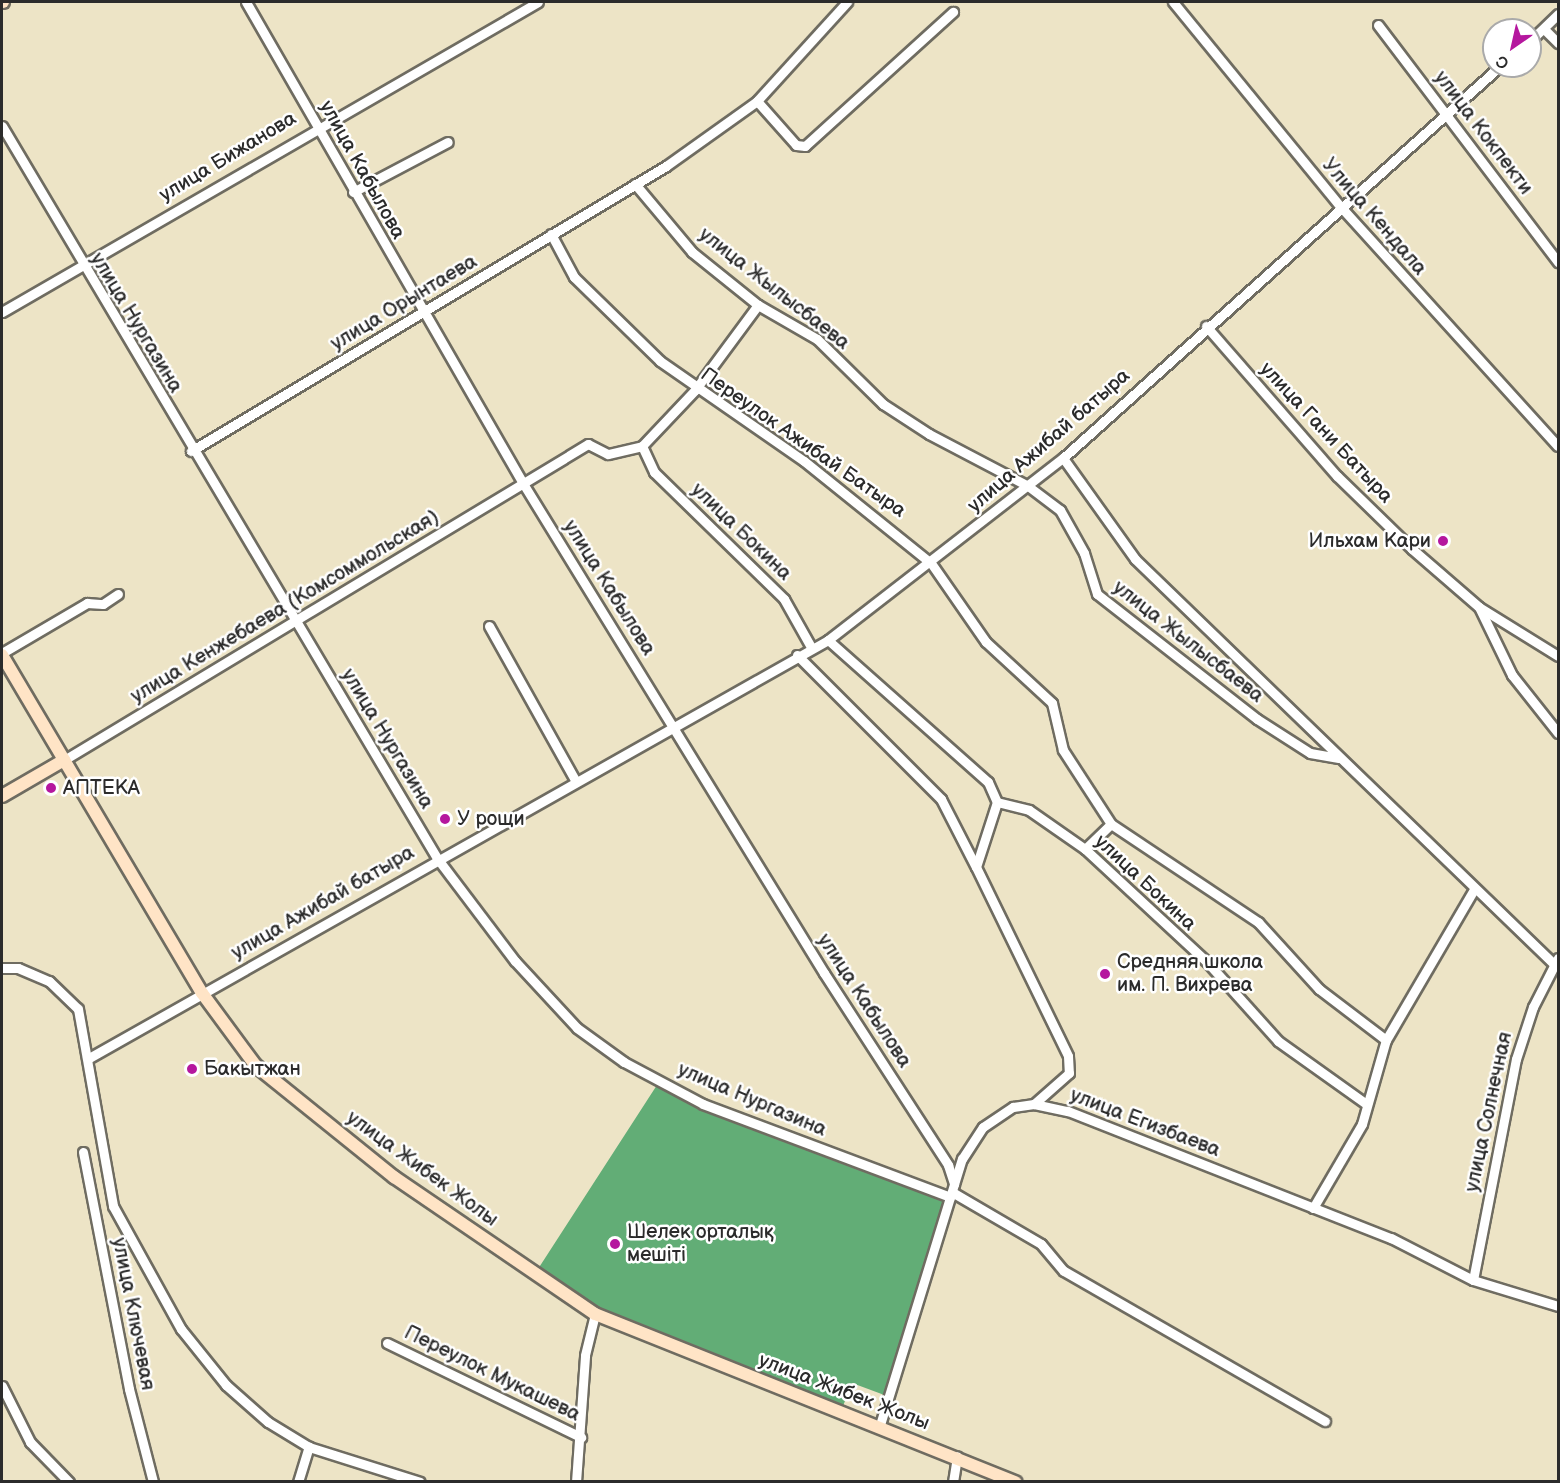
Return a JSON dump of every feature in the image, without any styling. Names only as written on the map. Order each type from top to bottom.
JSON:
[{"type":"main road","name":"улица Жибек Жолы","points":[[2,654],[202,993],[255,1065],[394,1177],[595,1314],[879,1428],[957,1455],[1016,1482]]},
{"type":"main road","points":[[2,796],[64,760]]},
{"type":"street","name":"улица Кабылова","points":[[246,2],[422,314],[524,485],[948,1165],[952,1191]]},
{"type":"street","name":"улица Бижанова","points":[[2,312],[317,125],[538,2]]},
{"type":"street","name":"улица Орынтаева","points":[[191,451],[635,184],[757,100],[847,2]]},
{"type":"street","name":"Улица Кендала","points":[[1173,2],[1340,206],[1558,446]]},
{"type":"street","points":[[757,100],[796,145],[805,146],[954,12]]},
{"type":"street","points":[[1558,14],[1544,29],[1558,43]]},
{"type":"street","name":"улица Кокпекти","points":[[1378,26],[1558,262]]},
{"type":"street","name":"улица Ажибай батыра","points":[[89,1058],[672,724],[811,647],[828,640],[931,563],[1063,458],[1206,326],[1486,78]]},
{"type":"street","name":"улица Нургазина","points":[[2,126],[80,266],[437,858],[515,962],[577,1028],[624,1062],[703,1104],[952,1191],[1041,1244],[1064,1271],[1325,1421]]},
{"type":"street","points":[[353,192],[448,142]]},
{"type":"street","name":"улица Жылысбаева","points":[[635,184],[693,252],[758,304],[817,339],[884,404],[929,434],[1028,486],[1060,510],[1097,594],[1257,719],[1310,753],[1339,758]]},
{"type":"street","name":"Переулок Ажибай Батыра","points":[[551,234],[574,277],[695,390],[804,461],[931,563],[986,642],[1052,704],[1062,746],[1111,824]]},
{"type":"street","points":[[642,446],[695,390],[758,304]]},
{"type":"street","name":"улица Гани Батыра","points":[[1206,326],[1337,476],[1479,607],[1558,656]]},
{"type":"street","name":"улица Кенжебаева (Комсоммольская)","points":[[64,760],[524,485],[588,444],[608,454],[642,446]]},
{"type":"street","name":"улица Бокина","points":[[642,446],[654,472],[784,599],[811,647]]},
{"type":"street","name":"улица Жылысбаева","points":[[1063,458],[1135,559],[1473,891],[1556,961]]},
{"type":"street","points":[[2,654],[87,603],[103,604],[118,594]]},
{"type":"street","name":"улица Гани Батыра","points":[[1479,607],[1512,675],[1558,733]]},
{"type":"street","points":[[489,626],[575,780]]},
{"type":"street","points":[[828,640],[964,758],[988,782],[997,802],[976,867]]},
{"type":"street","points":[[797,655],[942,799],[1068,1056],[1069,1073],[1034,1104]]},
{"type":"street","name":"улица Бокина","points":[[997,802],[1029,810],[1085,849],[1209,964],[1278,1041],[1365,1103]]},
{"type":"street","points":[[1085,849],[1111,824],[1157,860],[1218,892],[1258,922],[1319,990],[1386,1040]]},
{"type":"street","points":[[1313,1208],[1362,1124],[1365,1103],[1386,1040],[1473,891]]},
{"type":"street","name":"улица Солнечная","points":[[1473,1280],[1516,1059],[1556,961]]},
{"type":"street","points":[[2,968],[18,968],[49,981],[78,1009],[89,1058],[113,1206],[141,1263],[182,1329],[226,1384],[268,1422],[309,1447],[420,1482]]},
{"type":"street","name":"улица Егизбаева","points":[[879,1428],[952,1191],[983,1127],[1013,1107],[1034,1104],[1068,1111],[1391,1238],[1473,1280],[1558,1306]]},
{"type":"street","name":"улица Ключевая","points":[[83,1152],[129,1389],[153,1482]]},
{"type":"street","points":[[576,1482],[582,1437],[585,1355],[595,1314]]},
{"type":"street","name":"Переулок Мукашева","points":[[387,1343],[582,1437]]},
{"type":"street","points":[[2,1386],[30,1442],[69,1482]]},
{"type":"street","points":[[298,1482],[309,1447]]},
{"type":"street","points":[[953,1482],[957,1455]]},
{"type":"green space","points":[[657,1085],[949,1199],[887,1396],[852,1383],[843,1406],[598,1309],[538,1269]]},
{"type":"place","name":"Ильхам Кари","points":[[1443,541]]},
{"type":"place","name":"АПТЕКА","points":[[51,788]]},
{"type":"place","name":"У рощи","points":[[445,819]]},
{"type":"place","name":"Средняя школа им. П. Вихрева","points":[[1105,974]]},
{"type":"place","name":"Бакытжан","points":[[192,1069]]},
{"type":"place","name":"Шелек орталық мешіті","points":[[615,1244]]}]
